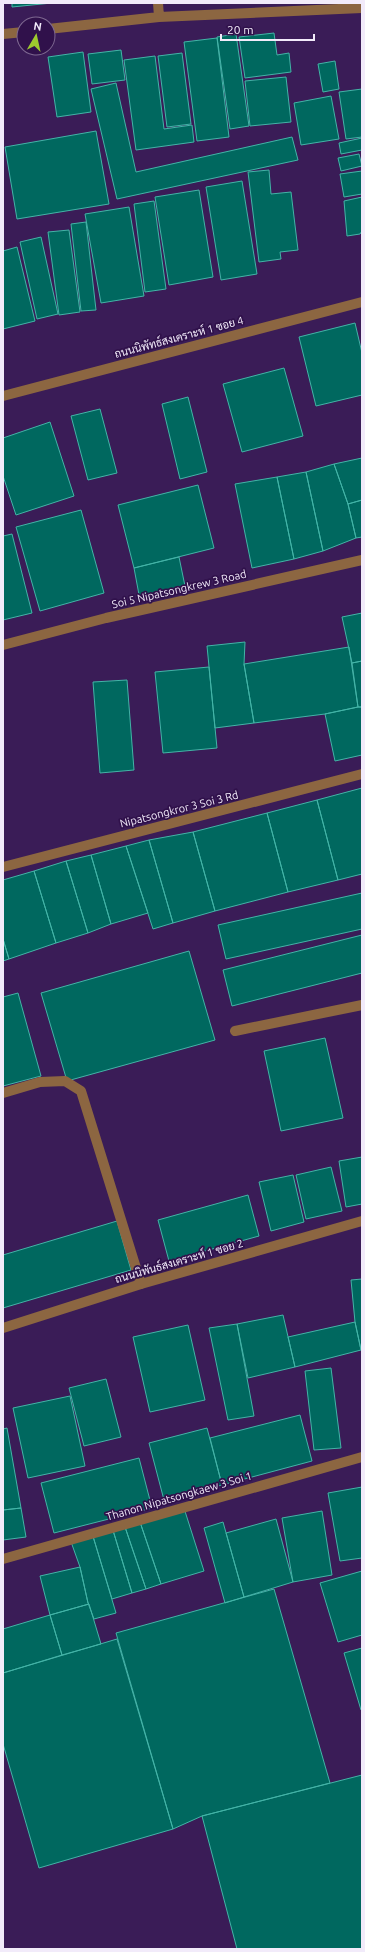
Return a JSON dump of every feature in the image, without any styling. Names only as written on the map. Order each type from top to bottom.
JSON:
[{"type":"street","points":[[158,3],[159,17]]},
{"type":"street","points":[[56,29],[159,17],[362,8]]},
{"type":"street","points":[[3,34],[16,33]]},
{"type":"street","name":"ถนนนิพัทธ์สงเคราะห์ 1 ซอย 4","points":[[3,396],[362,302]]},
{"type":"street","name":"Soi 5 Nipatsongkrew 3 Road","points":[[3,645],[106,618],[362,560]]},
{"type":"street","name":"Nipatsongkror 3 Soi 3 Rd","points":[[3,867],[362,774]]},
{"type":"street","points":[[235,1031],[362,1004]]},
{"type":"street","points":[[3,1093],[40,1082],[65,1081],[81,1091],[141,1284]]},
{"type":"street","name":"ถนนนิพันธ์สงเคราะห์ 1 ซอย 2","points":[[3,1328],[141,1284],[362,1220]]},
{"type":"street","name":"Thanon Nipatsongkaew 3 Soi 1","points":[[3,1559],[362,1457]]},
{"type":"building","points":[[12,3],[52,3],[12,7]]},
{"type":"building","points":[[274,33],[277,55],[289,53],[291,72],[245,78],[239,37]]},
{"type":"building","points":[[236,34],[249,126],[230,129],[217,37]]},
{"type":"building","points":[[217,38],[229,137],[197,141],[184,42]]},
{"type":"building","points":[[121,50],[125,80],[92,84],[88,54]]},
{"type":"building","points":[[83,52],[91,112],[57,117],[48,57]]},
{"type":"building","points":[[182,53],[191,124],[167,127],[158,56]]},
{"type":"building","points":[[155,56],[164,129],[192,125],[194,142],[136,150],[124,60]]},
{"type":"building","points":[[335,61],[339,89],[323,92],[318,64]]},
{"type":"building","points":[[286,77],[291,122],[250,126],[245,81]]},
{"type":"building","points":[[116,83],[136,172],[292,137],[298,160],[117,199],[91,89]]},
{"type":"building","points":[[362,89],[362,137],[346,139],[339,92]]},
{"type":"building","points":[[331,96],[339,139],[301,145],[294,103]]},
{"type":"building","points":[[96,131],[109,204],[17,219],[5,147]]},
{"type":"building","points":[[362,138],[362,150],[341,154],[339,143]]},
{"type":"building","points":[[359,154],[362,166],[341,171],[338,158]]},
{"type":"building","points":[[269,170],[271,194],[291,192],[298,250],[280,252],[281,259],[259,262],[248,172]]},
{"type":"building","points":[[362,171],[362,194],[344,197],[340,174]]},
{"type":"building","points":[[242,181],[257,274],[221,280],[206,187]]},
{"type":"building","points":[[199,190],[213,277],[169,285],[155,197]]},
{"type":"building","points":[[362,197],[362,231],[360,234],[347,236],[344,201]]},
{"type":"building","points":[[154,201],[166,289],[145,292],[134,204]]},
{"type":"building","points":[[129,207],[144,296],[101,303],[85,214]]},
{"type":"building","points":[[86,222],[96,310],[81,311],[71,224]]},
{"type":"building","points":[[69,230],[80,312],[59,315],[48,232]]},
{"type":"building","points":[[41,237],[58,314],[37,319],[20,242]]},
{"type":"building","points":[[17,247],[35,321],[3,329],[3,251]]},
{"type":"building","points":[[355,323],[362,353],[362,395],[316,406],[299,337]]},
{"type":"building","points":[[284,368],[303,436],[242,452],[223,384]]},
{"type":"building","points":[[188,397],[207,472],[180,479],[162,404]]},
{"type":"building","points":[[100,409],[117,473],[88,480],[71,416]]},
{"type":"building","points":[[50,422],[74,496],[16,515],[3,476],[3,438]]},
{"type":"building","points":[[362,458],[362,500],[348,504],[334,464]]},
{"type":"building","points":[[334,464],[348,504],[356,538],[323,551],[306,472]]},
{"type":"building","points":[[306,472],[323,551],[294,559],[277,477]]},
{"type":"building","points":[[277,477],[294,559],[252,568],[235,484]]},
{"type":"building","points":[[198,485],[214,548],[134,568],[118,505]]},
{"type":"building","points":[[362,500],[362,537],[356,538],[348,504]]},
{"type":"building","points":[[81,510],[104,593],[40,611],[16,527]]},
{"type":"building","points":[[12,534],[32,613],[3,620],[3,536]]},
{"type":"building","points":[[179,557],[186,591],[140,600],[134,568]]},
{"type":"building","points":[[362,613],[362,661],[352,663],[342,617]]},
{"type":"building","points":[[245,642],[244,664],[254,723],[215,728],[207,646]]},
{"type":"building","points":[[349,647],[358,707],[325,714],[254,723],[244,664]]},
{"type":"building","points":[[362,661],[362,707],[358,707],[352,663]]},
{"type":"building","points":[[209,667],[217,748],[163,753],[155,672]]},
{"type":"building","points":[[127,680],[134,770],[100,773],[93,682]]},
{"type":"building","points":[[362,707],[362,755],[335,761],[325,714]]},
{"type":"building","points":[[362,788],[362,874],[338,880],[317,800]]},
{"type":"building","points":[[317,800],[338,880],[288,892],[267,813]]},
{"type":"building","points":[[267,813],[288,892],[215,911],[193,832]]},
{"type":"building","points":[[193,832],[215,911],[173,923],[149,840]]},
{"type":"building","points":[[149,840],[173,923],[153,929],[126,846]]},
{"type":"building","points":[[126,846],[148,913],[111,924],[91,855]]},
{"type":"building","points":[[91,855],[111,924],[88,933],[66,861]]},
{"type":"building","points":[[66,861],[88,933],[56,943],[34,871]]},
{"type":"building","points":[[34,871],[56,943],[9,959],[3,939],[3,880]]},
{"type":"building","points":[[362,893],[362,929],[226,959],[218,925]]},
{"type":"building","points":[[362,935],[362,973],[232,1006],[223,970]]},
{"type":"building","points":[[3,939],[9,959],[3,961]]},
{"type":"building","points":[[189,951],[215,1040],[67,1081],[41,993]]},
{"type":"building","points":[[18,993],[41,1076],[3,1086],[3,997]]},
{"type":"building","points":[[325,1038],[343,1118],[281,1131],[264,1051]]},
{"type":"building","points":[[362,1157],[362,1204],[346,1207],[339,1161]]},
{"type":"building","points":[[331,1167],[342,1211],[306,1219],[296,1175]]},
{"type":"building","points":[[293,1175],[304,1222],[271,1231],[259,1182]]},
{"type":"building","points":[[248,1195],[259,1236],[169,1261],[158,1220]]},
{"type":"building","points":[[117,1221],[131,1270],[3,1308],[3,1255]]},
{"type":"building","points":[[362,1279],[361,1350],[355,1322],[351,1280]]},
{"type":"building","points":[[283,1315],[295,1367],[248,1378],[237,1324]]},
{"type":"building","points":[[355,1322],[361,1350],[295,1367],[288,1337]]},
{"type":"building","points":[[237,1324],[254,1416],[228,1420],[209,1328]]},
{"type":"building","points":[[188,1325],[205,1400],[150,1412],[133,1337]]},
{"type":"building","points":[[331,1368],[341,1448],[314,1450],[305,1371]]},
{"type":"building","points":[[106,1379],[121,1437],[84,1446],[69,1388]]},
{"type":"building","points":[[70,1396],[85,1466],[28,1478],[13,1408]]},
{"type":"building","points":[[300,1415],[312,1461],[222,1485],[210,1438]]},
{"type":"building","points":[[7,1428],[21,1508],[3,1510],[3,1429]]},
{"type":"building","points":[[207,1428],[222,1485],[164,1500],[149,1443]]},
{"type":"building","points":[[139,1458],[152,1508],[54,1533],[41,1483]]},
{"type":"building","points":[[362,1487],[362,1558],[340,1561],[328,1493]]},
{"type":"building","points":[[183,1505],[204,1571],[161,1584],[139,1519]]},
{"type":"building","points":[[21,1508],[26,1537],[3,1540],[3,1510]]},
{"type":"building","points":[[322,1511],[332,1575],[293,1582],[282,1518]]},
{"type":"building","points":[[139,1519],[161,1584],[146,1589],[124,1524]]},
{"type":"building","points":[[276,1519],[293,1582],[244,1597],[226,1533]]},
{"type":"building","points":[[223,1522],[244,1597],[225,1603],[204,1528]]},
{"type":"building","points":[[124,1524],[146,1589],[132,1593],[112,1527]]},
{"type":"building","points":[[112,1527],[132,1593],[112,1599],[92,1533]]},
{"type":"building","points":[[92,1533],[116,1613],[94,1619],[88,1603],[80,1567],[70,1539]]},
{"type":"building","points":[[80,1567],[89,1604],[50,1615],[40,1576]]},
{"type":"building","points":[[362,1571],[362,1635],[338,1642],[320,1583]]},
{"type":"building","points":[[274,1589],[330,1783],[202,1816],[173,1829],[116,1633]]},
{"type":"building","points":[[89,1604],[101,1644],[62,1655],[50,1615]]},
{"type":"building","points":[[50,1615],[62,1655],[3,1673],[3,1629]]},
{"type":"building","points":[[117,1639],[173,1829],[39,1868],[3,1744],[3,1673]]},
{"type":"building","points":[[362,1648],[362,1710],[361,1710],[344,1653]]},
{"type":"building","points":[[362,1775],[362,1949],[237,1949],[202,1816]]}]
